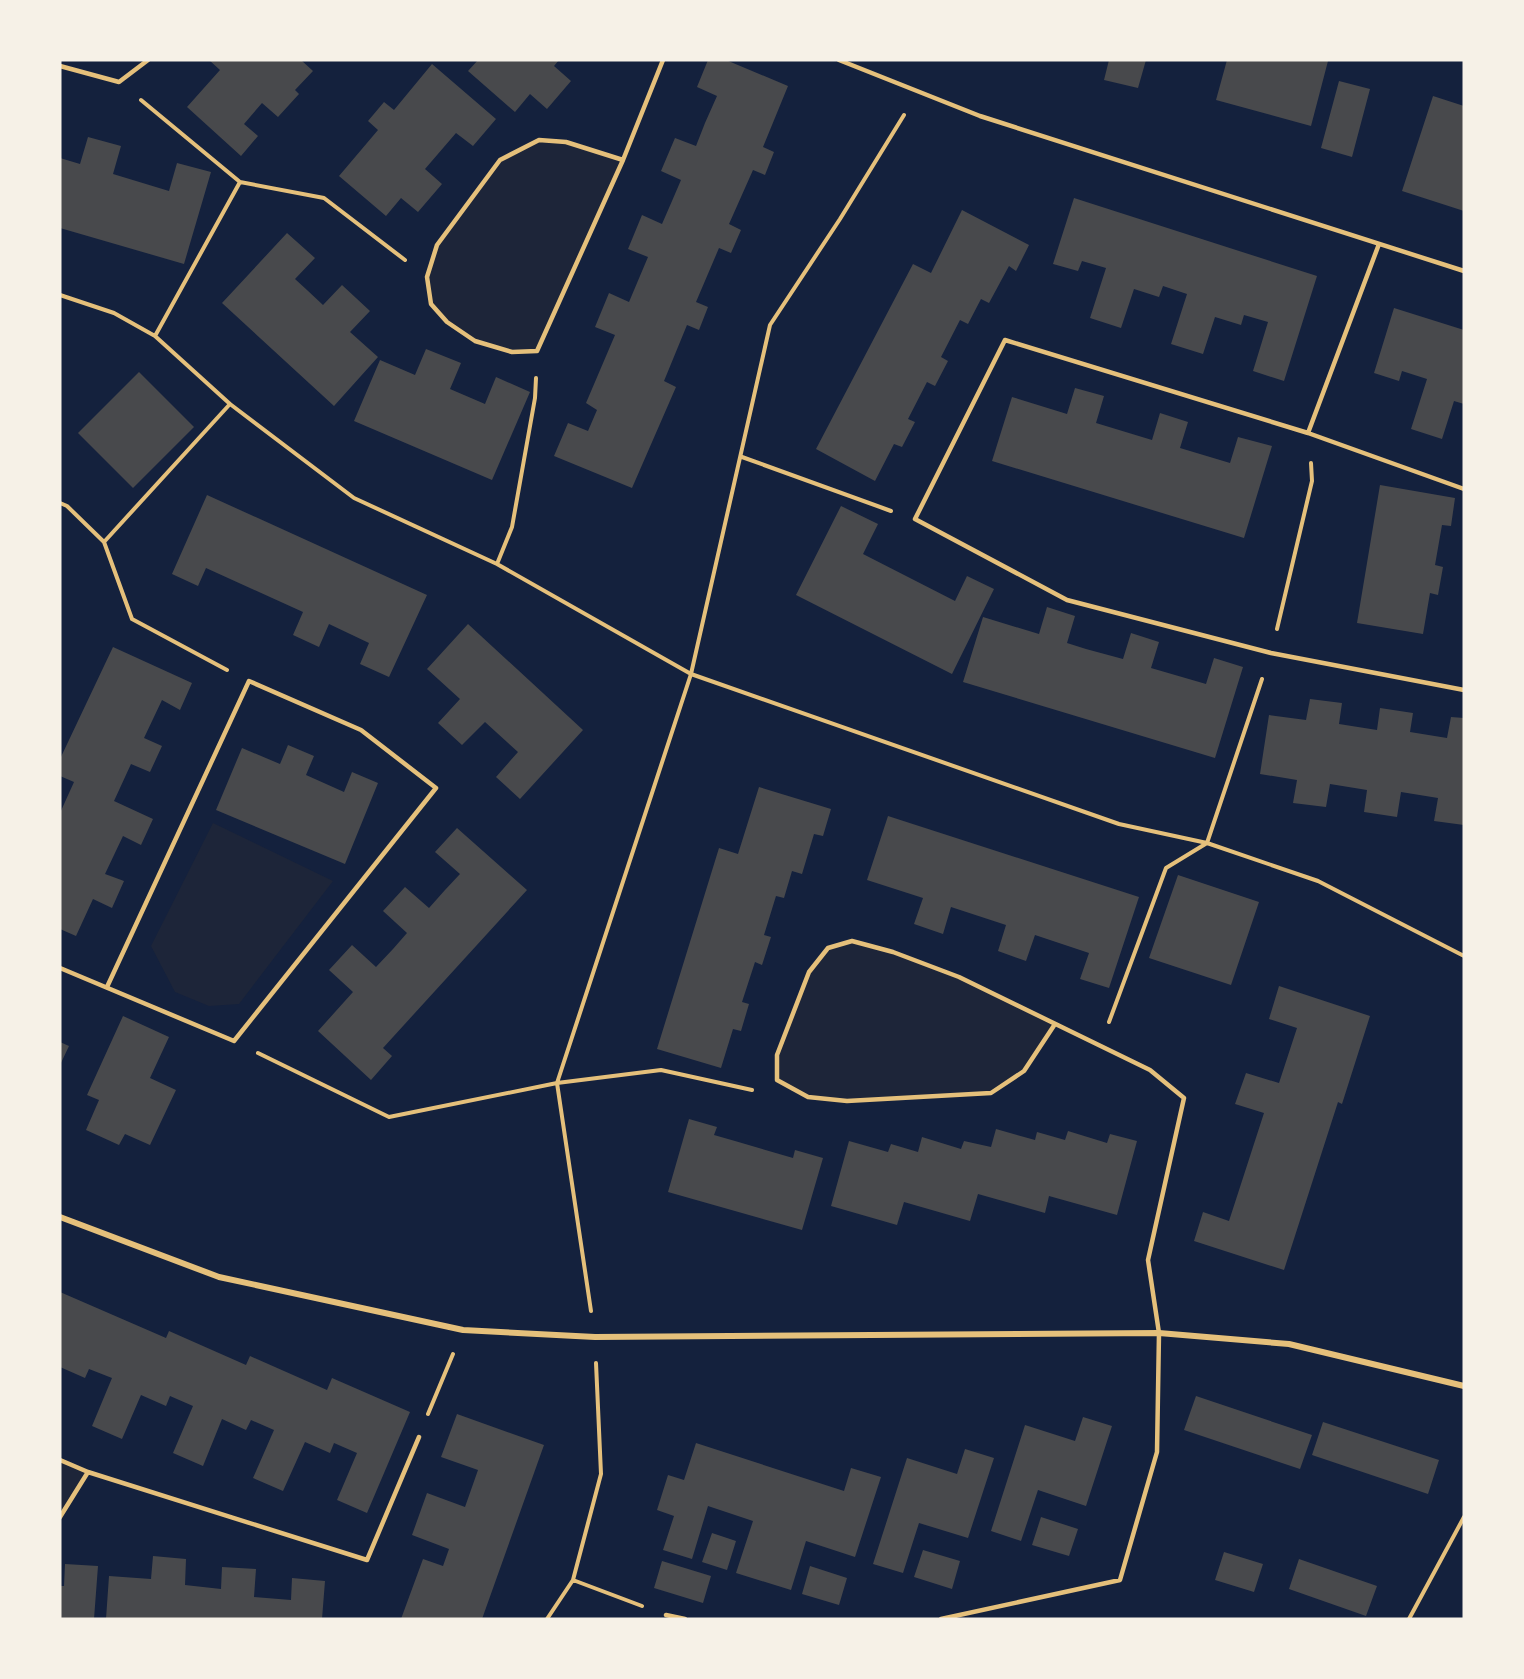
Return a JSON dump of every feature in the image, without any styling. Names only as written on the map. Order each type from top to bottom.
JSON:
[{"type":"street","points":[[60,1217],[219,1277],[463,1330],[595,1337],[1159,1333],[1289,1344],[1463,1384]]},
{"type":"lane","points":[[60,66],[119,82],[148,60]]},
{"type":"lane","points":[[623,160],[566,142],[539,140],[500,160],[437,245],[427,277],[431,304],[447,322],[475,341],[512,352],[537,351],[623,160],[663,60]]},
{"type":"lane","points":[[839,60],[981,116],[1464,271]]},
{"type":"lane","points":[[1308,433],[1379,244]]},
{"type":"lane","points":[[1464,489],[1308,433],[1005,340],[915,519],[1067,600],[1271,653],[1464,690]]},
{"type":"lane","points":[[60,968],[234,1041],[436,788],[361,730],[249,681],[107,987]]},
{"type":"lane","points":[[941,1619],[1120,1580],[1157,1452],[1159,1333],[1148,1260],[1184,1098],[1150,1070],[1055,1023],[959,977],[893,952],[852,941],[828,948],[809,972],[777,1055],[777,1080],[808,1097],[847,1101],[991,1093],[1024,1071],[1055,1023]]},
{"type":"lane","points":[[60,1460],[88,1472],[367,1560],[419,1437]]},
{"type":"lane","points":[[60,1517],[88,1472]]},
{"type":"lane","points":[[666,1615],[685,1619]]},
{"type":"path","points":[[119,82],[240,182],[324,198],[427,277]]},
{"type":"path","points":[[547,1619],[573,1580],[601,1474],[595,1337],[558,1083],[691,674],[742,457],[770,325],[840,219],[918,91]]},
{"type":"path","points":[[155,336],[240,182]]},
{"type":"path","points":[[60,295],[114,313],[155,336],[230,404],[354,498],[497,564],[691,674],[1119,824],[1207,843],[1318,881],[1464,956]]},
{"type":"path","points":[[497,564],[512,526],[536,398],[537,351]]},
{"type":"path","points":[[104,542],[230,404]]},
{"type":"path","points":[[1100,1046],[1166,868],[1207,843],[1271,653],[1312,481],[1308,433]]},
{"type":"path","points":[[742,457],[915,519]]},
{"type":"path","points":[[60,503],[67,506],[104,542],[132,619],[249,681]]},
{"type":"path","points":[[234,1041],[389,1117],[558,1083],[661,1070],[756,1090],[777,1080]]},
{"type":"path","points":[[419,1437],[463,1330]]},
{"type":"path","points":[[1409,1619],[1464,1517]]},
{"type":"path","points":[[573,1580],[666,1615]]},
{"type":"shaded area","points":[[539,140],[566,142],[623,160],[537,351],[505,350],[478,341],[459,330],[441,315],[431,300],[427,285],[429,270],[434,254],[443,238],[494,167],[507,155]]},
{"type":"shaded area","points":[[213,823],[333,881],[239,1004],[209,1006],[175,992],[151,946]]},
{"type":"shaded area","points":[[852,941],[893,952],[959,977],[1055,1024],[1024,1071],[991,1093],[847,1101],[808,1097],[777,1080],[777,1055],[809,972],[828,948]]},
{"type":"shaded area","points":[[60,1460],[88,1472],[60,1517]]},
{"type":"building","points":[[209,60],[301,60],[313,71],[295,90],[299,94],[278,117],[262,103],[244,124],[258,136],[241,156],[187,107],[220,70]]},
{"type":"building","points":[[478,60],[559,60],[554,66],[571,81],[547,109],[530,94],[515,112],[468,71]]},
{"type":"building","points":[[708,60],[726,60],[788,86],[763,147],[774,152],[765,175],[753,170],[729,224],[741,230],[731,253],[719,248],[696,302],[708,307],[699,330],[687,325],[664,381],[676,387],[632,488],[554,456],[568,423],[588,431],[597,410],[586,403],[615,335],[595,327],[609,293],[629,302],[648,257],[628,249],[642,215],[662,224],[681,180],[661,171],[675,138],[696,146],[717,96],[697,87]]},
{"type":"building","points":[[1109,60],[1146,60],[1138,88],[1104,80]]},
{"type":"building","points":[[1227,60],[1328,61],[1311,126],[1216,100]]},
{"type":"building","points":[[432,64],[496,119],[473,146],[456,133],[425,169],[442,184],[418,212],[401,198],[386,216],[339,176],[378,130],[368,121],[384,102],[394,110]]},
{"type":"building","points":[[1339,81],[1370,89],[1352,157],[1321,148]]},
{"type":"building","points":[[1433,96],[1464,106],[1464,211],[1402,191]]},
{"type":"building","points":[[88,137],[121,146],[113,174],[169,191],[177,163],[211,172],[184,264],[60,228],[60,158],[80,164]]},
{"type":"building","points":[[1074,198],[1317,276],[1284,381],[1253,371],[1268,322],[1244,315],[1241,325],[1215,317],[1203,354],[1171,344],[1187,294],[1163,286],[1159,297],[1134,289],[1121,328],[1090,318],[1106,268],[1082,261],[1078,271],[1053,264]]},
{"type":"building","points":[[962,210],[1029,245],[1016,271],[1009,266],[989,303],[981,299],[968,324],[960,320],[941,357],[948,361],[935,386],[927,382],[908,419],[915,422],[902,447],[894,444],[875,481],[816,449],[913,264],[931,273]]},
{"type":"building","points":[[287,233],[315,258],[295,279],[323,305],[342,285],[370,311],[350,332],[378,357],[334,406],[222,303]]},
{"type":"building","points":[[1394,308],[1464,330],[1464,404],[1454,401],[1442,439],[1411,429],[1427,379],[1402,371],[1399,381],[1374,373]]},
{"type":"building","points":[[426,349],[461,363],[450,389],[485,404],[496,377],[530,392],[492,480],[354,421],[380,360],[415,375]]},
{"type":"building","points":[[139,372],[194,427],[133,488],[78,433]]},
{"type":"building","points":[[1075,388],[1104,396],[1096,423],[1152,440],[1160,413],[1188,422],[1180,448],[1230,463],[1238,437],[1272,446],[1244,538],[992,461],[1012,397],[1067,414]]},
{"type":"building","points":[[1380,485],[1455,498],[1451,526],[1442,525],[1435,565],[1443,567],[1438,595],[1430,593],[1423,634],[1357,623]]},
{"type":"building","points":[[207,495],[427,595],[389,677],[360,664],[369,643],[329,624],[319,647],[293,635],[303,612],[206,568],[198,586],[172,574]]},
{"type":"building","points":[[841,506],[878,524],[863,554],[955,601],[967,576],[994,589],[952,674],[796,595]]},
{"type":"building","points":[[1047,607],[1075,616],[1067,643],[1086,649],[1123,659],[1131,633],[1159,642],[1151,668],[1206,684],[1214,658],[1243,667],[1215,758],[963,682],[983,617],[1039,634]]},
{"type":"building","points":[[468,624],[583,730],[520,799],[496,777],[518,752],[485,722],[462,745],[438,723],[460,699],[427,669]]},
{"type":"building","points":[[113,647],[192,683],[180,710],[162,700],[144,738],[162,746],[150,772],[131,764],[114,801],[153,819],[141,845],[123,836],[105,874],[124,881],[112,908],[93,899],[76,936],[60,929],[60,813],[74,782],[60,776],[60,759]]},
{"type":"building","points":[[1310,699],[1342,703],[1339,724],[1377,730],[1380,708],[1413,713],[1410,732],[1447,738],[1451,717],[1464,718],[1464,825],[1434,821],[1438,798],[1401,792],[1397,817],[1364,812],[1367,790],[1330,784],[1326,807],[1293,803],[1297,780],[1260,774],[1269,715],[1306,720]]},
{"type":"building","points":[[288,745],[314,756],[306,775],[344,792],[352,772],[378,783],[345,864],[216,810],[242,748],[280,764]]},
{"type":"building","points":[[759,787],[831,809],[823,836],[814,834],[802,874],[792,871],[784,898],[776,896],[764,935],[771,937],[762,965],[755,962],[742,1002],[749,1004],[741,1031],[733,1029],[721,1068],[657,1049],[719,848],[738,854]]},
{"type":"building","points":[[888,816],[1139,897],[1109,988],[1080,979],[1089,953],[1035,935],[1026,961],[998,951],[1006,925],[951,907],[943,934],[914,924],[923,898],[867,880]]},
{"type":"building","points":[[457,828],[527,890],[383,1048],[392,1056],[371,1080],[318,1031],[353,992],[329,970],[352,945],[376,967],[393,949],[407,933],[383,911],[405,887],[429,908],[460,874],[435,852]]},
{"type":"building","points":[[1178,875],[1259,902],[1231,985],[1149,958]]},
{"type":"building","points":[[1279,986],[1370,1016],[1342,1104],[1338,1102],[1284,1270],[1194,1241],[1203,1212],[1229,1221],[1264,1113],[1235,1104],[1246,1073],[1279,1083],[1297,1028],[1269,1019]]},
{"type":"building","points":[[123,1016],[169,1037],[150,1078],[176,1090],[150,1145],[125,1134],[119,1145],[86,1130],[99,1100],[87,1095]]},
{"type":"building","points":[[60,1042],[69,1046],[60,1065]]},
{"type":"building","points":[[689,1119],[717,1127],[714,1135],[793,1158],[795,1150],[823,1158],[802,1230],[668,1192]]},
{"type":"building","points":[[996,1129],[1035,1140],[1037,1132],[1065,1140],[1068,1131],[1107,1143],[1110,1134],[1137,1141],[1117,1215],[1049,1196],[1045,1213],[978,1194],[970,1221],[904,1202],[897,1225],[831,1206],[849,1141],[888,1152],[891,1144],[918,1152],[922,1137],[961,1149],[964,1141],[991,1147]]},
{"type":"building","points":[[60,1292],[166,1338],[169,1331],[246,1365],[250,1356],[327,1390],[332,1378],[410,1412],[367,1513],[337,1500],[357,1453],[334,1443],[330,1453],[305,1442],[283,1491],[253,1478],[274,1430],[251,1420],[246,1430],[222,1419],[203,1466],[173,1453],[193,1406],[170,1396],[166,1406],[141,1395],[122,1439],[92,1426],[112,1378],[89,1369],[85,1378],[60,1367]]},
{"type":"building","points":[[1196,1396],[1312,1435],[1300,1469],[1184,1430]]},
{"type":"building","points":[[457,1414],[544,1445],[482,1619],[401,1619],[423,1559],[443,1566],[449,1549],[412,1535],[427,1493],[465,1507],[478,1470],[441,1457]]},
{"type":"building","points":[[1083,1417],[1112,1426],[1086,1506],[1038,1490],[1021,1541],[991,1531],[1025,1425],[1075,1441]]},
{"type":"building","points":[[1323,1422],[1439,1460],[1428,1494],[1312,1455]]},
{"type":"building","points":[[696,1443],[844,1491],[851,1468],[881,1477],[855,1557],[806,1541],[791,1590],[736,1573],[753,1521],[708,1506],[692,1559],[663,1550],[674,1516],[657,1510],[668,1475],[684,1480]]},
{"type":"building","points":[[965,1449],[994,1458],[968,1538],[919,1523],[903,1573],[873,1564],[907,1458],[957,1474]]},
{"type":"building","points":[[1041,1517],[1078,1529],[1069,1556],[1032,1545]]},
{"type":"building","points":[[712,1533],[736,1541],[727,1570],[702,1562]]},
{"type":"building","points":[[923,1550],[960,1561],[952,1589],[914,1577]]},
{"type":"building","points":[[1224,1552],[1263,1564],[1254,1592],[1215,1580]]},
{"type":"building","points":[[153,1556],[186,1559],[185,1585],[221,1589],[222,1567],[256,1569],[254,1597],[291,1600],[292,1578],[325,1581],[322,1619],[106,1619],[109,1576],[151,1579]]},
{"type":"building","points":[[1299,1559],[1377,1586],[1366,1616],[1289,1589]]},
{"type":"building","points":[[662,1561],[711,1576],[703,1603],[654,1588]]},
{"type":"building","points":[[65,1564],[98,1566],[94,1619],[60,1619],[60,1586],[64,1586]]},
{"type":"building","points":[[810,1566],[847,1578],[839,1605],[802,1594]]}]
